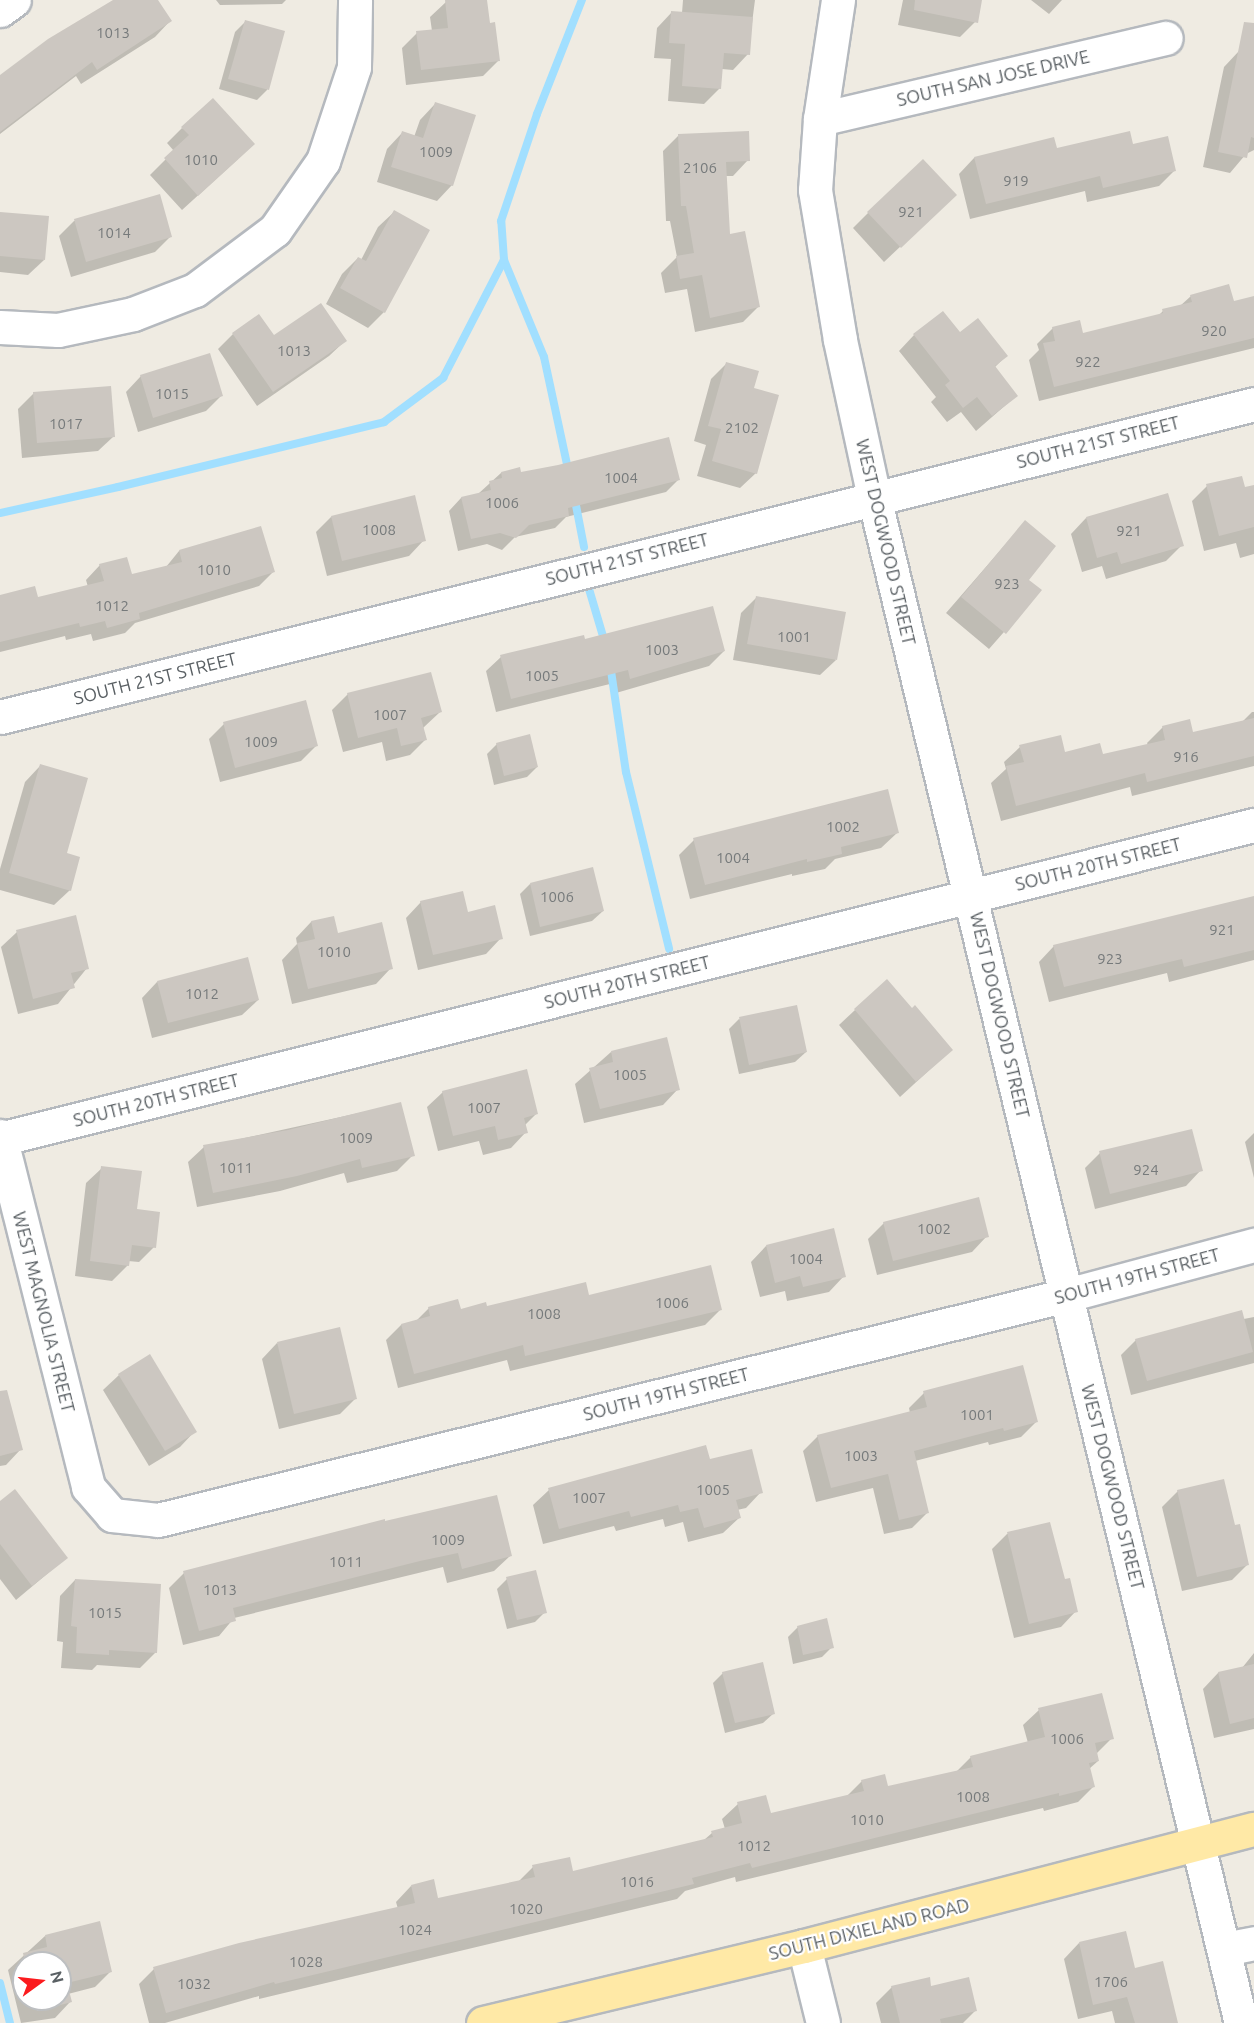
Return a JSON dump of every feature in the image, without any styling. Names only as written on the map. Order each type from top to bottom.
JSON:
[{"type":"main road","name":"SOUTH DIXIELAND ROAD","points":[[483,2023],[804,1946],[1254,1829]]},
{"type":"street","points":[[0,10],[14,0]]},
{"type":"street","points":[[0,327],[58,330],[133,314],[195,290],[274,230],[323,161],[354,67],[355,0]]},
{"type":"street","name":"WEST DOGWOOD STREET","points":[[838,0],[819,119],[815,190],[840,340],[874,497],[1199,1843],[1239,1946],[1241,2023]]},
{"type":"street","name":"SOUTH SAN JOSE DRIVE","points":[[819,119],[1166,38]]},
{"type":"street","name":"SOUTH 21ST STREET","points":[[0,717],[1254,404]]},
{"type":"street","name":"SOUTH 20TH STREET","points":[[0,1138],[1254,825]]},
{"type":"street","name":"WEST MAGNOLIA STREET","points":[[0,1138],[88,1487]]},
{"type":"street","name":"SOUTH 19TH STREET","points":[[88,1487],[112,1515],[158,1520],[1067,1295],[1254,1245]]},
{"type":"street","points":[[804,1946],[823,2023]]},
{"type":"building","points":[[113,0],[158,0],[172,21],[97,70],[92,62],[0,132],[0,75],[48,39]]},
{"type":"building","points":[[445,0],[487,0],[490,23],[495,22],[500,61],[421,70],[416,31],[448,28]]},
{"type":"building","points":[[915,0],[982,0],[978,23],[914,10]]},
{"type":"building","points":[[671,11],[753,17],[750,55],[724,53],[721,89],[682,86],[685,44],[669,43]]},
{"type":"building","points":[[245,20],[285,31],[269,90],[228,79]]},
{"type":"building","points":[[1244,22],[1254,23],[1254,138],[1251,137],[1247,158],[1218,152]]},
{"type":"building","points":[[213,98],[255,144],[198,196],[164,158],[189,135],[181,127]]},
{"type":"building","points":[[435,102],[476,115],[453,186],[391,167],[402,131],[423,138]]},
{"type":"building","points":[[749,131],[750,161],[726,162],[730,234],[745,231],[760,307],[710,318],[702,275],[680,279],[676,256],[694,253],[686,206],[681,206],[678,134]]},
{"type":"building","points":[[1130,131],[1133,144],[1168,136],[1176,171],[1103,188],[1100,176],[986,204],[974,157],[1054,137],[1057,148]]},
{"type":"building","points":[[923,159],[957,195],[901,248],[867,212]]},
{"type":"building","points":[[160,194],[172,237],[86,262],[74,219]]},
{"type":"building","points":[[394,210],[430,230],[385,313],[340,288],[358,257],[366,261]]},
{"type":"building","points":[[0,212],[49,216],[45,260],[0,256]]},
{"type":"building","points":[[1229,284],[1234,301],[1254,296],[1254,338],[1054,387],[1043,343],[1055,341],[1052,327],[1080,320],[1083,333],[1163,313],[1162,309],[1192,302],[1190,295]]},
{"type":"building","points":[[321,303],[347,341],[273,392],[232,333],[259,314],[274,335]]},
{"type":"building","points":[[943,311],[960,332],[978,318],[1008,356],[995,366],[1018,396],[992,416],[977,397],[963,408],[945,385],[950,381],[913,334]]},
{"type":"building","points":[[210,353],[223,396],[153,418],[140,375]]},
{"type":"building","points":[[726,362],[759,371],[754,388],[779,395],[757,474],[712,461],[721,429],[708,426]]},
{"type":"building","points":[[111,386],[115,437],[37,443],[33,392]]},
{"type":"building","points":[[669,437],[680,480],[568,508],[569,516],[529,525],[516,538],[500,533],[471,539],[461,497],[491,490],[489,481],[502,478],[501,472],[520,467],[521,472],[558,465]]},
{"type":"building","points":[[1242,476],[1245,487],[1254,485],[1254,527],[1219,536],[1206,484]]},
{"type":"building","points":[[1168,493],[1184,546],[1121,564],[1117,552],[1097,558],[1086,517]]},
{"type":"building","points":[[415,495],[426,541],[342,561],[331,516]]},
{"type":"building","points":[[1025,520],[1056,546],[1029,580],[1042,590],[1006,634],[961,597]]},
{"type":"building","points":[[261,526],[275,572],[139,613],[140,619],[107,628],[105,621],[80,627],[79,623],[0,642],[0,595],[35,586],[38,597],[104,581],[99,564],[127,557],[132,574],[182,562],[179,550]]},
{"type":"building","points":[[756,596],[846,612],[837,660],[747,644]]},
{"type":"building","points":[[713,606],[725,651],[630,679],[628,670],[511,699],[500,655],[584,635],[585,639]]},
{"type":"building","points":[[431,672],[442,712],[421,718],[427,740],[401,746],[397,728],[358,738],[347,693]]},
{"type":"building","points":[[306,700],[318,746],[235,768],[223,722]]},
{"type":"building","points":[[1254,718],[1254,756],[1147,782],[1145,773],[1016,806],[1006,766],[1024,762],[1019,745],[1061,735],[1065,752],[1100,743],[1103,754],[1165,740],[1162,726],[1190,719],[1193,732]]},
{"type":"building","points":[[530,734],[538,767],[504,776],[496,743]]},
{"type":"building","points":[[40,764],[88,778],[67,853],[80,857],[71,891],[9,873]]},
{"type":"building","points":[[888,789],[899,833],[841,847],[842,854],[807,862],[807,859],[705,885],[693,838]]},
{"type":"building","points":[[593,867],[604,911],[540,927],[530,883]]},
{"type":"building","points":[[463,891],[468,912],[495,905],[503,939],[433,955],[420,901]]},
{"type":"building","points":[[1254,896],[1254,950],[1184,967],[1182,959],[1064,987],[1053,945]]},
{"type":"building","points":[[76,915],[89,969],[71,973],[75,988],[33,999],[16,930]]},
{"type":"building","points":[[334,916],[338,933],[382,922],[393,969],[308,989],[297,943],[315,939],[311,921]]},
{"type":"building","points":[[248,957],[259,1000],[168,1023],[157,981]]},
{"type":"building","points":[[887,979],[912,1008],[915,1005],[953,1050],[916,1082],[854,1009]]},
{"type":"building","points":[[797,1005],[807,1052],[749,1065],[739,1017]]},
{"type":"building","points":[[667,1037],[680,1090],[600,1109],[589,1068],[613,1062],[611,1051]]},
{"type":"building","points":[[527,1069],[538,1114],[524,1118],[528,1133],[498,1140],[495,1126],[453,1136],[442,1091]]},
{"type":"building","points":[[401,1102],[415,1156],[362,1168],[360,1159],[297,1176],[213,1193],[203,1145],[288,1130]]},
{"type":"building","points":[[1192,1129],[1203,1171],[1110,1194],[1099,1151]]},
{"type":"building","points":[[101,1166],[142,1171],[137,1209],[160,1212],[156,1248],[132,1245],[129,1266],[90,1261]]},
{"type":"building","points":[[979,1197],[989,1237],[893,1261],[883,1222]]},
{"type":"building","points":[[834,1228],[846,1277],[803,1287],[800,1276],[775,1283],[766,1245]]},
{"type":"building","points":[[711,1265],[722,1310],[525,1356],[523,1345],[414,1374],[401,1324],[430,1316],[428,1307],[458,1299],[461,1309],[486,1302],[487,1306],[586,1282],[589,1295]]},
{"type":"building","points":[[1242,1310],[1253,1352],[1147,1381],[1135,1339]]},
{"type":"building","points":[[340,1327],[357,1399],[294,1414],[277,1342]]},
{"type":"building","points":[[150,1354],[197,1432],[165,1451],[118,1374]]},
{"type":"building","points":[[1023,1365],[1038,1422],[1004,1431],[1003,1428],[914,1451],[929,1513],[899,1520],[888,1474],[831,1488],[817,1435],[927,1407],[923,1391]]},
{"type":"building","points":[[7,1390],[23,1450],[0,1456],[0,1391]]},
{"type":"building","points":[[706,1445],[710,1459],[752,1449],[763,1493],[736,1500],[741,1518],[704,1528],[698,1508],[680,1512],[678,1505],[631,1517],[629,1511],[559,1529],[548,1488]]},
{"type":"building","points":[[1224,1479],[1235,1525],[1240,1524],[1249,1565],[1197,1577],[1177,1490]]},
{"type":"building","points":[[15,1489],[68,1558],[32,1586],[0,1544],[0,1501]]},
{"type":"building","points":[[497,1495],[512,1556],[462,1569],[458,1553],[420,1561],[233,1608],[236,1621],[199,1631],[183,1571],[385,1519],[385,1521]]},
{"type":"building","points":[[1050,1522],[1065,1579],[1070,1578],[1078,1612],[1029,1624],[1007,1532]]},
{"type":"building","points":[[536,1570],[547,1613],[517,1620],[506,1577]]},
{"type":"building","points":[[75,1579],[161,1584],[157,1653],[109,1650],[109,1655],[76,1653],[77,1627],[71,1626]]},
{"type":"building","points":[[827,1618],[834,1648],[803,1655],[797,1626]]},
{"type":"building","points":[[763,1662],[775,1714],[735,1723],[722,1672]]},
{"type":"building","points":[[1254,1664],[1254,1718],[1230,1724],[1218,1672]]},
{"type":"building","points":[[1102,1693],[1114,1739],[1095,1743],[1099,1761],[1089,1763],[1095,1787],[1059,1796],[1059,1793],[752,1868],[750,1863],[692,1878],[694,1884],[275,1984],[274,1982],[166,2013],[153,1967],[239,1943],[415,1903],[411,1885],[434,1879],[438,1898],[535,1877],[532,1865],[570,1857],[573,1871],[713,1837],[711,1831],[742,1823],[737,1802],[766,1795],[771,1813],[864,1791],[861,1780],[885,1774],[888,1786],[973,1767],[970,1756],[1045,1737],[1038,1708]]},
{"type":"building","points":[[100,1921],[112,1972],[72,1982],[72,1951],[31,1951],[47,1947],[45,1935]]},
{"type":"building","points":[[1126,1931],[1135,1968],[1163,1961],[1178,2023],[1135,2023],[1127,1997],[1093,2005],[1079,1942]]},
{"type":"building","points":[[930,1977],[931,1986],[969,1977],[977,2011],[940,2019],[941,2023],[900,2023],[891,1986]]},
{"type":"waterway","points":[[0,513],[118,487],[384,422],[443,378],[504,260],[501,221],[537,114],[582,0]]},
{"type":"waterway","points":[[504,260],[544,357],[569,474]]},
{"type":"waterway","points":[[574,495],[584,547]]},
{"type":"waterway","points":[[589,589],[605,643]]},
{"type":"waterway","points":[[610,664],[626,772],[669,949]]},
{"type":"waterway","points":[[0,1983],[10,2023]]}]
